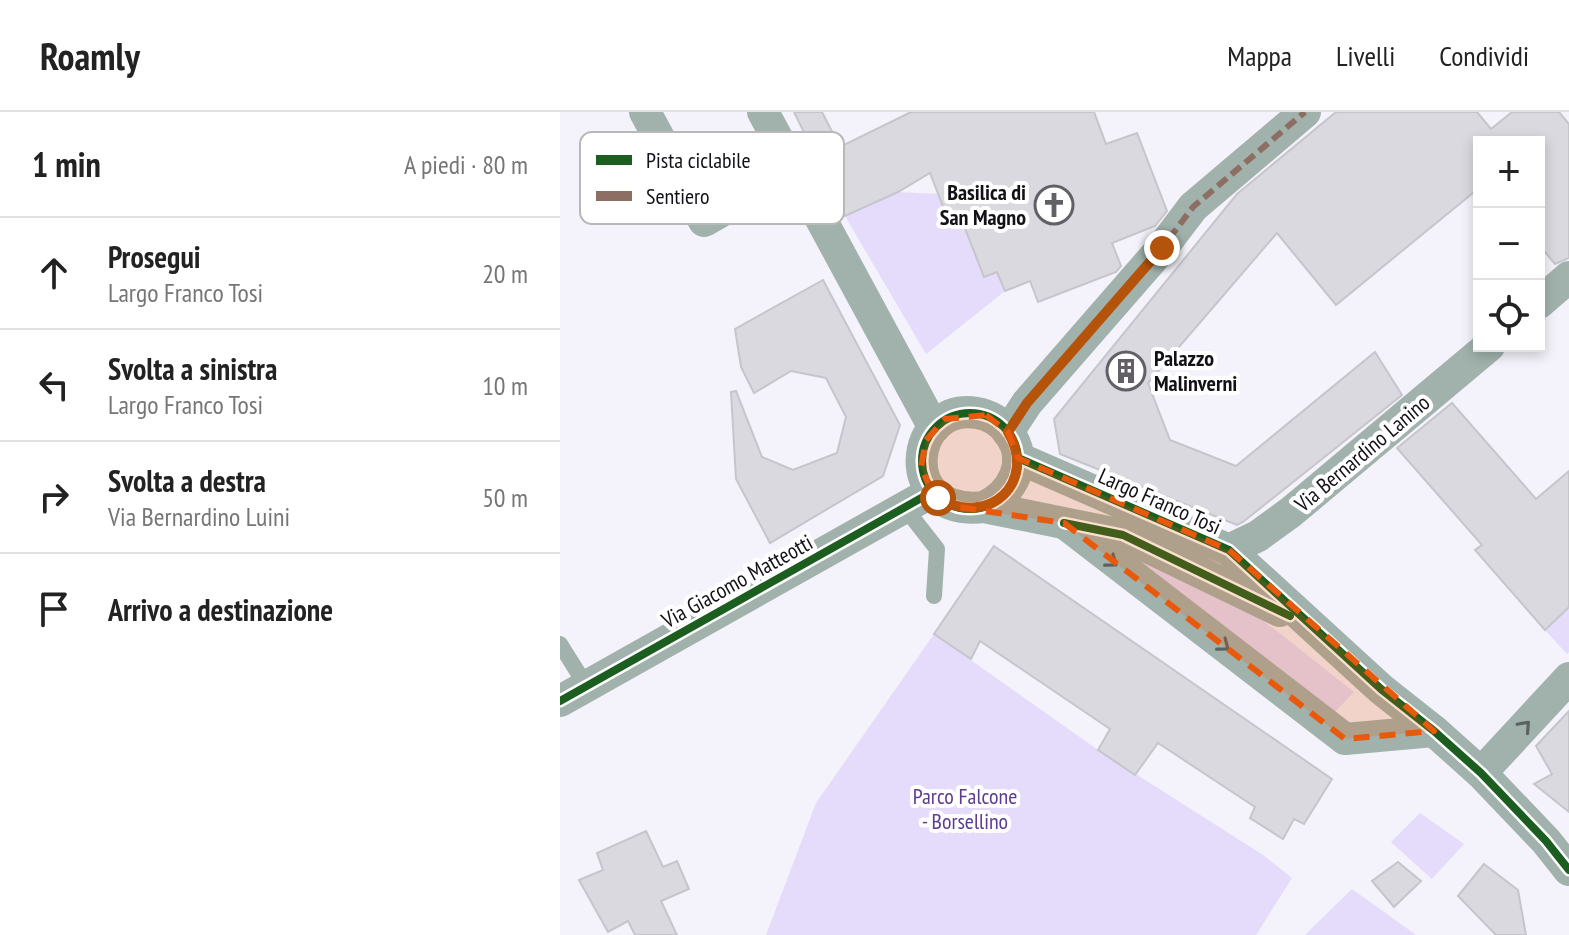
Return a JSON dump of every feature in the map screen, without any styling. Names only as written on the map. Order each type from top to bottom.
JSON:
[{"type":"street","points":[[645,112],[656,132]]},
{"type":"street","points":[[763,112],[774,132]]},
{"type":"street","points":[[984,507],[998,500],[1009,489],[1016,474],[1013,445],[1027,403],[1162,248],[1193,207],[1305,112]]},
{"type":"street","points":[[825,224],[934,428],[921,453],[918,500]]},
{"type":"street","points":[[1545,298],[1569,277]]},
{"type":"street","name":"Via Bernardino Lanino","points":[[1229,550],[1258,536],[1291,512],[1482,352]]},
{"type":"street","name":"Largo Franco Tosi","points":[[934,428],[945,419],[972,412],[986,415],[1013,445],[1229,550],[1381,689],[1481,773],[1546,841],[1569,870]]},
{"type":"street","name":"Largo Franco Tosi","points":[[918,500],[968,509],[984,507],[1123,535],[1312,626]]},
{"type":"street","name":"Via Giacomo Matteotti","points":[[573,694],[918,500]]},
{"type":"street","name":"Largo Franco Tosi","points":[[1064,523],[1345,739],[1434,731]]},
{"type":"street","points":[[1481,773],[1569,678]]},
{"type":"street","name":"Largo Franco Tosi","points":[[1546,841],[1569,890]]},
{"type":"lane","points":[[918,500],[937,549],[934,596]]},
{"type":"lane","points":[[560,644],[573,694]]},
{"type":"highlighted area","points":[[986,415],[1008,432],[1018,458],[1229,550],[1434,731],[1345,739],[1064,523],[952,506],[933,494],[921,467],[926,440],[945,419]]},
{"type":"green space","points":[[898,192],[938,194],[976,212],[967,234],[983,276],[997,272],[1005,291],[926,354],[845,216]]},
{"type":"green space","points":[[1114,547],[1255,614],[1354,692],[1332,715]]},
{"type":"green space","points":[[1569,607],[1569,652],[1567,654],[1545,630]]},
{"type":"green space","name":"Parco Falcone - Borsellino","points":[[934,634],[1098,750],[1263,855],[1292,878],[1256,935],[766,935],[816,803]]},
{"type":"green space","points":[[1420,813],[1464,844],[1432,879],[1391,842]]},
{"type":"green space","points":[[1352,889],[1416,935],[1305,935]]},
{"type":"building","name":"Basilica di San Magno","points":[[794,112],[822,112],[832,132],[804,132]]},
{"type":"building","name":"Basilica di San Magno","points":[[911,112],[1094,112],[1106,144],[1137,133],[1167,211],[1155,226],[1112,243],[1121,266],[1116,272],[1038,302],[1030,281],[1005,291],[997,272],[984,277],[961,218],[949,222],[930,173],[898,192],[845,216],[844,145]]},
{"type":"building","points":[[1336,112],[1477,112],[1491,129],[1512,112],[1559,112],[1569,124],[1569,258],[1555,264],[1545,252],[1545,136],[1473,136],[1473,193],[1336,305],[1277,233],[1148,383],[1170,440],[1236,466],[1375,352],[1402,395],[1237,525],[1060,454],[1054,419],[1237,194]]},
{"type":"building","points":[[823,280],[900,425],[883,476],[770,543],[736,479],[731,392],[736,391],[762,457],[793,470],[837,453],[846,417],[826,378],[791,371],[754,393],[741,367],[735,329]]},
{"type":"building","points":[[1452,403],[1536,499],[1569,471],[1569,607],[1545,630],[1475,550],[1482,545],[1397,448]]},
{"type":"building","points":[[994,546],[1332,779],[1304,824],[1294,819],[1283,839],[1250,818],[1255,807],[1158,743],[1135,775],[1098,750],[1110,729],[980,641],[971,659],[934,634]]},
{"type":"building","points":[[1569,711],[1569,812],[1534,784],[1552,774],[1536,746]]},
{"type":"building","points":[[646,831],[663,867],[677,861],[689,889],[661,901],[677,935],[635,935],[628,921],[608,932],[579,880],[603,870],[597,853]]},
{"type":"building","points":[[1398,862],[1421,881],[1394,907],[1372,881]]},
{"type":"building","points":[[1484,864],[1518,890],[1526,935],[1496,935],[1458,896]]},
{"type":"marked path","points":[[1008,432],[1027,403],[1162,248],[1193,207],[1305,112]]},
{"type":"cycle path","points":[[970,413],[988,416],[1004,427],[1015,443],[1018,461],[1015,479],[1004,495],[988,506],[970,509],[952,506],[936,495],[925,479],[922,461],[925,443],[936,427],[952,416],[970,413]]},
{"type":"cycle path","points":[[1018,458],[1229,550],[1381,689],[1481,773],[1546,841],[1569,870]]},
{"type":"cycle path","points":[[560,701],[932,492]]},
{"type":"cycle path","points":[[1064,523],[1123,535],[1290,616]]},
{"type":"place","name":"Basilica di San Magno","points":[[1054,205]]},
{"type":"place","name":"Palazzo Malinverni","points":[[1126,371]]},
{"type":"route","points":[[938,498],[952,506],[968,509],[984,507],[998,500],[1009,489],[1016,474],[1018,458],[1008,432],[1027,403],[1162,248]]}]
